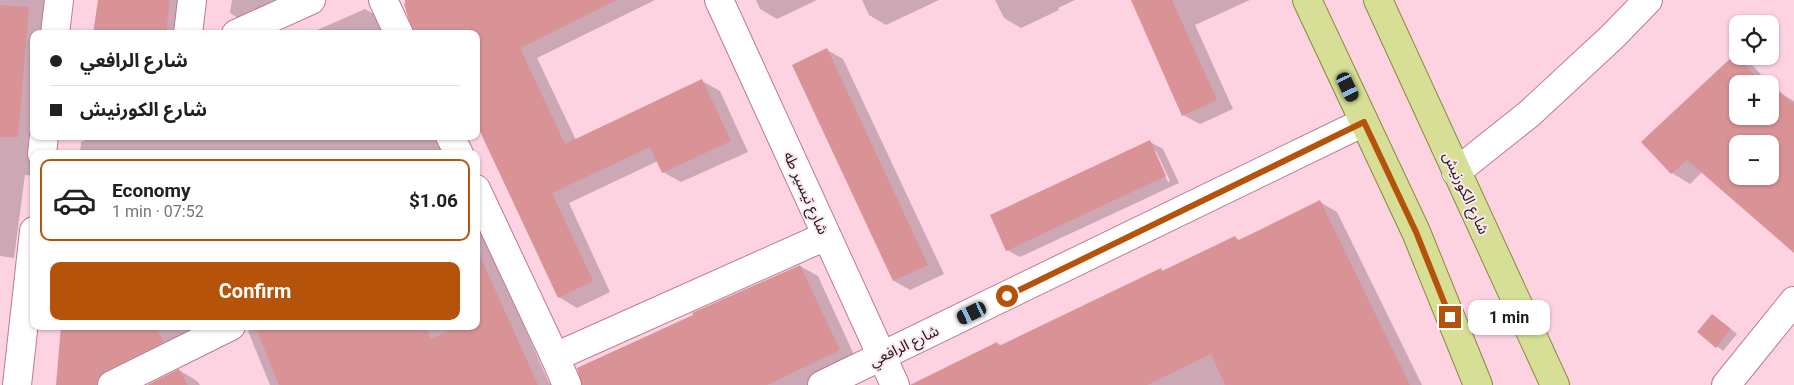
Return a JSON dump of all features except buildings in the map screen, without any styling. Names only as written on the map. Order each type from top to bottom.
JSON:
[{"type":"main road","points":[[1307,0],[1416,232],[1478,385]]},
{"type":"main road","name":"شارع الكورنيش","points":[[1378,0],[1555,385]]},
{"type":"street","points":[[55,30],[59,0]]},
{"type":"street","points":[[188,30],[192,0]]},
{"type":"street","points":[[245,30],[311,0]]},
{"type":"street","points":[[383,0],[397,30]]},
{"type":"street","name":"شارع تيسير طه","points":[[719,0],[895,385]]},
{"type":"street","points":[[1456,172],[1529,114],[1612,37],[1648,0]]},
{"type":"street","name":"شارع الرافعي","points":[[822,385],[1364,122]]},
{"type":"street","points":[[480,203],[567,385]]},
{"type":"street","points":[[555,357],[826,236]]},
{"type":"street","points":[[17,385],[30,267]]},
{"type":"street","points":[[1726,385],[1794,301]]},
{"type":"street","points":[[112,385],[223,330]]},
{"type":"route","points":[[1007,296],[1364,122],[1416,232],[1450,317]]}]
